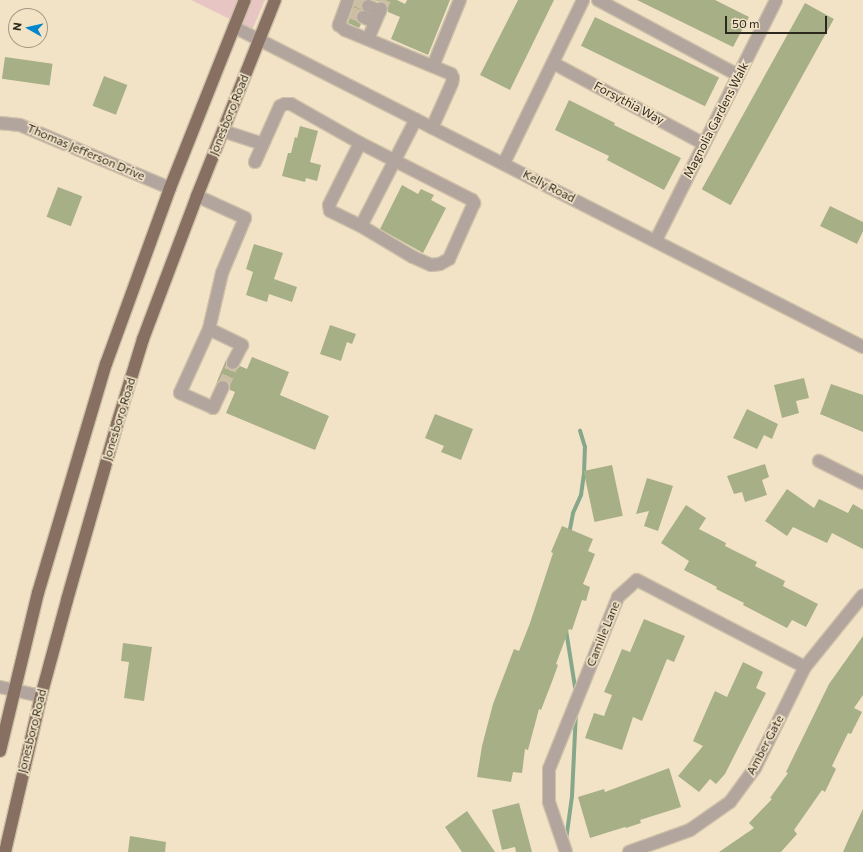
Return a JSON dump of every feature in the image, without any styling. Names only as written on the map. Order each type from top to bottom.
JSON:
[{"type":"main road","points":[[0,751],[13,690],[57,525],[106,364],[128,297],[245,0]]},
{"type":"main road","name":"Jonesboro Road","points":[[5,852],[41,696],[116,424],[144,338],[197,196],[275,0]]},
{"type":"street","points":[[433,66],[460,0]]},
{"type":"street","points":[[504,163],[583,0]]},
{"type":"street","points":[[598,0],[738,75]]},
{"type":"street","name":"Magnolia Gardens Walk","points":[[656,240],[738,75],[772,1]]},
{"type":"street","points":[[368,6],[381,10],[368,39]]},
{"type":"street","points":[[347,7],[340,25],[345,30],[451,74],[453,78],[432,128]]},
{"type":"street","points":[[363,17],[375,22]]},
{"type":"street","name":"Kelly Road","points":[[234,27],[863,346]]},
{"type":"street","name":"Forsythia Way","points":[[553,63],[704,144]]},
{"type":"street","points":[[255,162],[280,106],[291,104],[360,143],[472,200],[474,203],[449,259],[440,264],[431,265],[413,257],[361,226],[330,210],[329,205],[360,143]]},
{"type":"street","points":[[361,226],[396,161],[416,119]]},
{"type":"street","name":"Thomas Jefferson Drive","points":[[0,123],[20,125],[170,188]]},
{"type":"street","points":[[223,131],[263,144]]},
{"type":"street","points":[[197,196],[245,218],[222,273],[209,329],[180,393],[213,408],[223,387]]},
{"type":"street","points":[[209,329],[242,345],[233,363]]},
{"type":"street","points":[[819,461],[863,482]]},
{"type":"street","name":"Camille Lane","points":[[566,852],[549,802],[549,769],[618,597],[637,580],[804,667]]},
{"type":"street","name":"Amber Gate","points":[[629,852],[690,830],[730,802],[755,768],[804,667],[863,594]]},
{"type":"street","points":[[0,687],[41,696]]},
{"type":"shaded area","points":[[191,0],[265,0],[252,30]]},
{"type":"building","points":[[355,0],[364,0],[361,3],[362,10],[356,14],[357,21],[361,24],[359,28],[348,23]]},
{"type":"building","points":[[373,0],[397,0],[405,4],[407,0],[450,0],[428,55],[391,39],[400,17],[388,12],[388,8],[384,2]]},
{"type":"building","points":[[518,0],[554,0],[510,90],[480,75]]},
{"type":"building","points":[[637,0],[715,0],[749,17],[733,47]]},
{"type":"building","points":[[805,3],[834,19],[731,205],[702,189]]},
{"type":"building","points":[[595,17],[719,77],[705,106],[581,46]]},
{"type":"building","points":[[5,57],[53,64],[49,85],[2,79]]},
{"type":"building","points":[[104,76],[127,85],[116,115],[93,106]]},
{"type":"building","points":[[569,100],[615,123],[614,125],[681,158],[664,190],[607,160],[609,156],[555,130]]},
{"type":"building","points":[[300,126],[318,131],[310,162],[321,165],[317,181],[306,178],[305,182],[282,176],[288,153],[291,153],[295,137],[297,138]]},
{"type":"building","points":[[402,185],[418,194],[421,189],[434,195],[431,200],[446,208],[423,253],[380,229]]},
{"type":"building","points":[[58,187],[82,196],[71,226],[47,217]]},
{"type":"building","points":[[830,206],[863,222],[863,231],[857,244],[820,226]]},
{"type":"building","points":[[254,244],[283,253],[274,279],[297,287],[292,302],[269,294],[267,302],[246,295],[253,272],[246,269]]},
{"type":"building","points":[[330,325],[356,334],[352,344],[347,342],[341,361],[320,354]]},
{"type":"building","points":[[252,357],[289,372],[280,395],[329,416],[315,450],[226,413],[235,392],[230,390],[229,383],[226,380],[219,381],[216,384],[226,360],[227,367],[230,370],[237,369],[240,366],[247,369]]},
{"type":"building","points":[[804,378],[809,398],[796,401],[799,413],[782,418],[774,385]]},
{"type":"building","points":[[831,384],[863,395],[863,432],[820,414]]},
{"type":"building","points":[[747,409],[778,424],[772,439],[764,435],[757,449],[733,438]]},
{"type":"building","points":[[435,414],[473,429],[461,460],[441,452],[444,446],[425,438]]},
{"type":"building","points":[[765,464],[769,477],[762,480],[767,495],[745,502],[742,492],[734,494],[727,476]]},
{"type":"building","points":[[612,465],[623,516],[594,522],[584,471]]},
{"type":"building","points":[[647,478],[673,486],[658,531],[644,526],[649,511],[636,514]]},
{"type":"building","points":[[787,489],[814,508],[819,499],[848,513],[853,504],[863,510],[863,549],[832,533],[827,543],[793,527],[787,536],[765,521]]},
{"type":"building","points":[[686,505],[706,518],[699,529],[726,543],[725,546],[757,562],[755,566],[785,581],[783,586],[818,604],[806,627],[792,620],[787,628],[743,605],[744,603],[716,589],[717,587],[684,570],[689,561],[661,543]]},
{"type":"building","points":[[562,526],[593,539],[588,551],[595,554],[583,584],[590,587],[586,601],[582,600],[572,630],[569,629],[556,664],[558,665],[553,679],[541,710],[539,709],[528,750],[525,749],[522,773],[513,772],[511,782],[477,777],[482,746],[493,704],[514,649],[519,651],[530,623],[553,553],[551,552]]},
{"type":"building","points":[[644,619],[685,636],[674,662],[667,659],[642,721],[633,717],[622,750],[585,738],[594,713],[604,716],[612,695],[604,692],[622,649],[630,652]]},
{"type":"building","points":[[863,636],[863,695],[854,708],[862,712],[851,734],[848,733],[832,766],[836,769],[825,792],[822,790],[794,830],[797,834],[781,852],[719,852],[754,828],[749,823],[772,799],[770,798],[788,773],[786,772],[829,684]]},
{"type":"building","points":[[123,643],[152,647],[144,701],[124,698],[129,662],[121,661]]},
{"type":"building","points":[[743,662],[763,672],[756,688],[766,693],[725,774],[716,784],[710,779],[699,792],[678,776],[703,746],[693,741],[715,691],[727,697]]},
{"type":"building","points":[[669,768],[681,807],[640,820],[641,823],[590,838],[578,797],[604,789],[605,792]]},
{"type":"building","points":[[519,803],[532,852],[516,852],[515,847],[502,850],[492,810]]},
{"type":"building","points":[[863,809],[863,852],[843,852],[850,836]]},
{"type":"building","points":[[467,811],[495,852],[462,852],[445,827]]},
{"type":"building","points":[[130,836],[166,842],[165,852],[128,852]]},
{"type":"waterway","points":[[569,534],[573,513],[581,495],[584,474],[585,447],[580,431]]},
{"type":"waterway","points":[[566,630],[576,693]]},
{"type":"waterway","points":[[566,840],[572,796],[576,711]]},
{"type":"tunnel","points":[[355,0],[368,6]]},
{"type":"tunnel","points":[[381,9],[385,0]]},
{"type":"tunnel","points":[[349,12],[363,17]]},
{"type":"tunnel","points":[[223,387],[233,363]]}]
